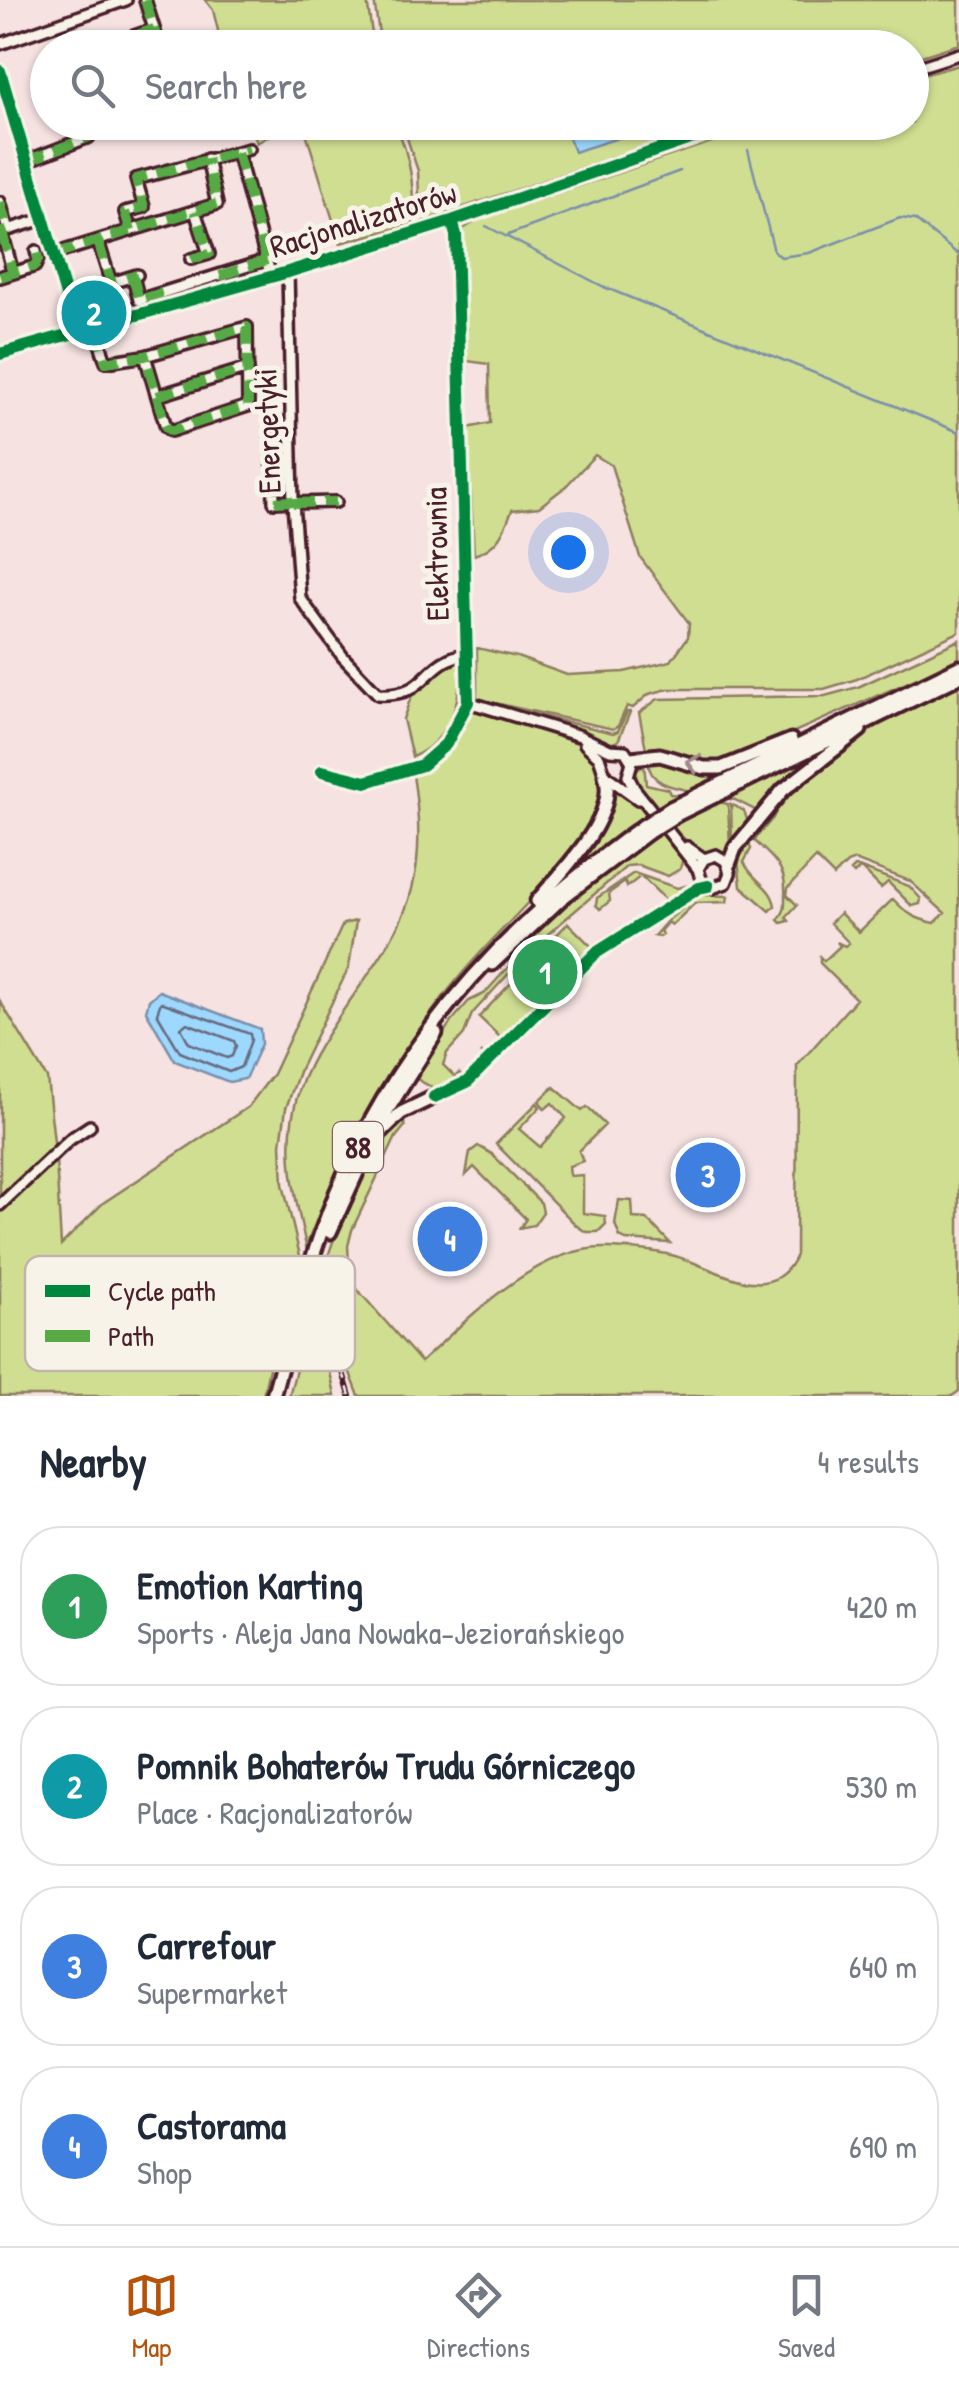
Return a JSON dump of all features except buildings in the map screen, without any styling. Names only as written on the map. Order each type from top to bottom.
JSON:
[{"type":"main road","name":"88","points":[[314,1256],[336,1192],[378,1109],[438,1016],[471,976],[564,885],[695,799],[959,667]]},
{"type":"main road","name":"88","points":[[886,706],[959,677]]},
{"type":"main road","points":[[632,758],[660,755],[704,768],[720,768],[886,706]]},
{"type":"main road","points":[[728,864],[736,848],[783,790],[886,706]]},
{"type":"main road","points":[[471,976],[596,826],[606,802],[607,774]]},
{"type":"main road","name":"88","points":[[321,1256],[368,1146],[425,1049],[478,978],[562,898],[646,829]]},
{"type":"main road","points":[[368,1146],[401,1113],[434,1097]]},
{"type":"main road","name":"88","points":[[276,1396],[282,1371]]},
{"type":"main road","name":"88","points":[[276,1396],[284,1371]]},
{"type":"street","points":[[40,30],[126,0]]},
{"type":"street","points":[[146,0],[151,30]]},
{"type":"street","points":[[0,44],[30,34]]},
{"type":"street","points":[[929,64],[959,54]]},
{"type":"street","points":[[0,70],[77,333]]},
{"type":"street","points":[[27,162],[82,140]]},
{"type":"street","name":"Racjonalizatorów","points":[[0,354],[452,221],[687,140]]},
{"type":"street","points":[[131,230],[126,212],[144,207],[136,179],[249,149]]},
{"type":"street","points":[[237,152],[271,277]]},
{"type":"street","points":[[54,254],[217,204],[207,159]]},
{"type":"street","points":[[0,202],[13,272]]},
{"type":"street","points":[[191,259],[209,254],[195,211]]},
{"type":"street","points":[[3,232],[44,219]]},
{"type":"street","name":"Elektrownia","points":[[322,770],[359,782],[414,768],[439,752],[465,707],[456,235],[452,221]]},
{"type":"street","points":[[98,241],[111,283],[135,276],[139,300],[266,260]]},
{"type":"street","points":[[0,276],[34,266],[38,259],[36,251]]},
{"type":"street","name":"Energetyki","points":[[288,272],[300,598],[342,658],[378,694],[414,690],[437,666],[453,656],[466,654]]},
{"type":"street","points":[[95,328],[106,362],[146,356],[248,327],[248,406],[171,431],[166,427],[146,356]]},
{"type":"street","points":[[157,396],[248,368]]},
{"type":"street","points":[[291,431],[272,432],[274,502],[336,502]]},
{"type":"street","points":[[465,707],[570,734],[610,750],[620,749],[632,758],[628,776]]},
{"type":"street","points":[[570,734],[593,750],[607,774],[644,804],[677,840],[702,882],[716,888],[726,883],[730,873],[728,864],[716,855],[704,859],[698,870]]},
{"type":"street","points":[[607,774],[603,758],[610,750]]},
{"type":"street","points":[[607,774],[628,776]]},
{"type":"street","points":[[628,776],[644,804]]},
{"type":"street","points":[[677,840],[704,859]]},
{"type":"street","points":[[434,1097],[467,1082],[596,953],[708,886]]},
{"type":"street","points":[[0,1206],[68,1140],[90,1126]]},
{"type":"green space","points":[[205,0],[367,0],[371,30],[218,30],[213,10]]},
{"type":"green space","points":[[374,0],[959,0],[959,44],[929,54],[929,30],[378,30]]},
{"type":"green space","points":[[959,65],[959,632],[857,679],[824,689],[668,689],[649,694],[633,708],[627,706],[613,729],[477,699],[477,648],[567,675],[624,672],[671,661],[688,637],[689,623],[640,557],[611,465],[595,455],[565,487],[539,507],[512,510],[494,543],[474,555],[468,428],[490,423],[489,364],[467,361],[463,229],[478,220],[717,140],[929,140],[929,73]]},
{"type":"green space","points":[[308,140],[402,140],[410,172],[413,224],[340,243]]},
{"type":"green space","points":[[408,140],[663,140],[420,222],[418,171]]},
{"type":"green space","points":[[959,640],[959,660],[730,760],[712,765],[647,754],[639,713],[658,699],[825,696],[858,687]]},
{"type":"green space","points":[[461,654],[460,685],[453,714],[438,739],[412,757],[403,719],[413,692],[429,673]]},
{"type":"green space","points":[[959,685],[959,1391],[952,1396],[359,1396],[349,1371],[355,1371],[355,1287],[421,1362],[482,1306],[530,1271],[581,1250],[659,1252],[758,1282],[773,1280],[786,1271],[796,1255],[797,1066],[856,999],[820,963],[820,957],[824,961],[840,946],[837,942],[845,946],[849,943],[830,923],[840,913],[859,932],[893,899],[912,915],[935,923],[945,913],[910,881],[855,860],[834,876],[816,858],[788,888],[787,895],[797,905],[786,917],[789,921],[781,923],[778,920],[785,906],[784,878],[778,865],[754,840],[773,818],[782,798],[852,742],[892,717]]},
{"type":"green space","points":[[483,705],[613,733],[630,712],[618,741],[606,746]]},
{"type":"green space","points":[[471,709],[584,745],[600,777],[597,814],[567,858],[460,976],[413,1038],[372,1105],[306,1246],[291,1162],[291,1127],[297,1098],[316,1053],[380,958],[407,907],[418,846],[413,775],[449,749]]},
{"type":"green space","points":[[833,743],[759,812],[721,797]]},
{"type":"green space","points":[[665,761],[693,770],[744,763],[691,791],[657,780],[648,762]]},
{"type":"green space","points":[[644,764],[646,784],[668,789],[670,794],[685,795],[657,810],[635,782],[637,770]]},
{"type":"green space","points":[[622,788],[649,814],[563,879],[602,826],[611,794]]},
{"type":"green space","points":[[714,801],[728,804],[730,846],[725,852],[699,852],[671,827]]},
{"type":"green space","points":[[731,804],[744,811],[748,822],[732,843]]},
{"type":"green space","points":[[663,830],[683,858],[680,869],[668,876],[638,865],[627,866],[533,947],[472,1014],[443,1065],[455,1077],[459,1073],[463,1076],[484,1056],[481,1052],[486,1057],[464,1078],[438,1091],[417,1079],[415,1075],[451,1022],[469,1001],[484,994],[522,952],[528,935]]},
{"type":"green space","points":[[749,844],[751,849],[744,862],[773,899],[775,906],[770,911],[741,886],[738,860]]},
{"type":"green space","points":[[861,868],[909,886],[921,899],[920,904],[912,906],[888,882],[881,888]]},
{"type":"green space","points":[[634,873],[677,888],[697,883],[661,909],[666,900],[641,876],[627,887],[625,882],[609,893],[610,901],[600,909],[596,905],[597,898]]},
{"type":"green space","points":[[701,895],[728,896],[727,902],[695,903],[672,925],[668,922],[660,931],[663,935],[654,936],[669,919]]},
{"type":"green space","points":[[356,921],[349,967],[300,1069],[286,1108],[281,1144],[283,1184],[300,1256],[25,1256],[25,1371],[268,1371],[263,1396],[0,1396],[0,1210],[56,1159],[61,1245],[103,1203],[248,1107],[273,1074],[343,924]]},
{"type":"green space","points":[[568,923],[594,949],[503,1040],[479,1017]]},
{"type":"green space","points":[[0,1001],[47,1078],[55,1151],[0,1202]]},
{"type":"green space","points":[[554,1087],[582,1111],[587,1107],[605,1125],[579,1151],[583,1161],[569,1166],[570,1176],[583,1175],[583,1213],[605,1216],[606,1224],[598,1232],[586,1232],[577,1226],[496,1144],[537,1103],[540,1107],[519,1129],[540,1147],[566,1118],[552,1103],[545,1109],[539,1101]]},
{"type":"green space","points":[[402,1116],[405,1126],[396,1137],[348,1246],[349,1256],[328,1256],[360,1177]]},
{"type":"green space","points":[[478,1146],[492,1154],[541,1203],[543,1212],[534,1225],[520,1228],[526,1219],[474,1167],[466,1175],[470,1152]]},
{"type":"green space","points":[[619,1200],[632,1201],[633,1218],[647,1219],[670,1243],[620,1237],[615,1224]]},
{"type":"green space","points":[[296,1371],[330,1371],[335,1396],[289,1396]]},
{"type":"water","points":[[569,140],[612,140],[574,152]]},
{"type":"water","points":[[159,991],[260,1029],[261,1044],[245,1079],[229,1082],[175,1061],[146,1011],[149,1000]]},
{"type":"waterway","points":[[748,150],[774,251],[781,257],[809,253],[900,218],[915,220],[959,255]]},
{"type":"waterway","points":[[508,235],[680,171]]},
{"type":"waterway","points":[[486,226],[604,287],[959,432]]},
{"type":"railway","points":[[343,1372],[350,1396]]},
{"type":"marked path","points":[[145,0],[154,30]]},
{"type":"marked path","points":[[27,161],[81,140]]},
{"type":"marked path","points":[[131,231],[125,212],[144,207],[136,179],[249,149]]},
{"type":"marked path","points":[[237,152],[270,272]]},
{"type":"marked path","points":[[54,254],[217,204],[207,159]]},
{"type":"marked path","points":[[0,202],[8,230],[0,233]]},
{"type":"marked path","points":[[191,259],[209,254],[195,211]]},
{"type":"marked path","points":[[2,232],[13,273]]},
{"type":"marked path","points":[[98,241],[111,283],[137,275]]},
{"type":"marked path","points":[[0,277],[35,266],[36,251]]},
{"type":"marked path","points":[[220,276],[267,260]]},
{"type":"marked path","points":[[133,277],[139,300],[162,293]]},
{"type":"marked path","points":[[95,328],[106,362],[145,356],[247,327],[248,406],[171,431],[166,427],[145,356]]},
{"type":"marked path","points":[[157,396],[248,368]]},
{"type":"marked path","points":[[291,431],[272,432],[274,502],[293,501]]},
{"type":"marked path","points":[[293,503],[336,502]]},
{"type":"cycle path","points":[[0,71],[77,333]]},
{"type":"cycle path","points":[[0,354],[452,221],[687,140]]},
{"type":"cycle path","points":[[322,771],[366,782],[422,765],[446,744],[468,702],[456,235],[452,221]]},
{"type":"cycle path","points":[[434,1097],[467,1082],[596,953],[708,886]]},
{"type":"place","name":"Pomnik Bohaterów Trudu Górniczego","points":[[94,313]]},
{"type":"place","name":"Emotion Karting","points":[[545,972]]},
{"type":"place","name":"Carrefour","points":[[708,1175]]},
{"type":"place","name":"Castorama","points":[[450,1239]]}]
